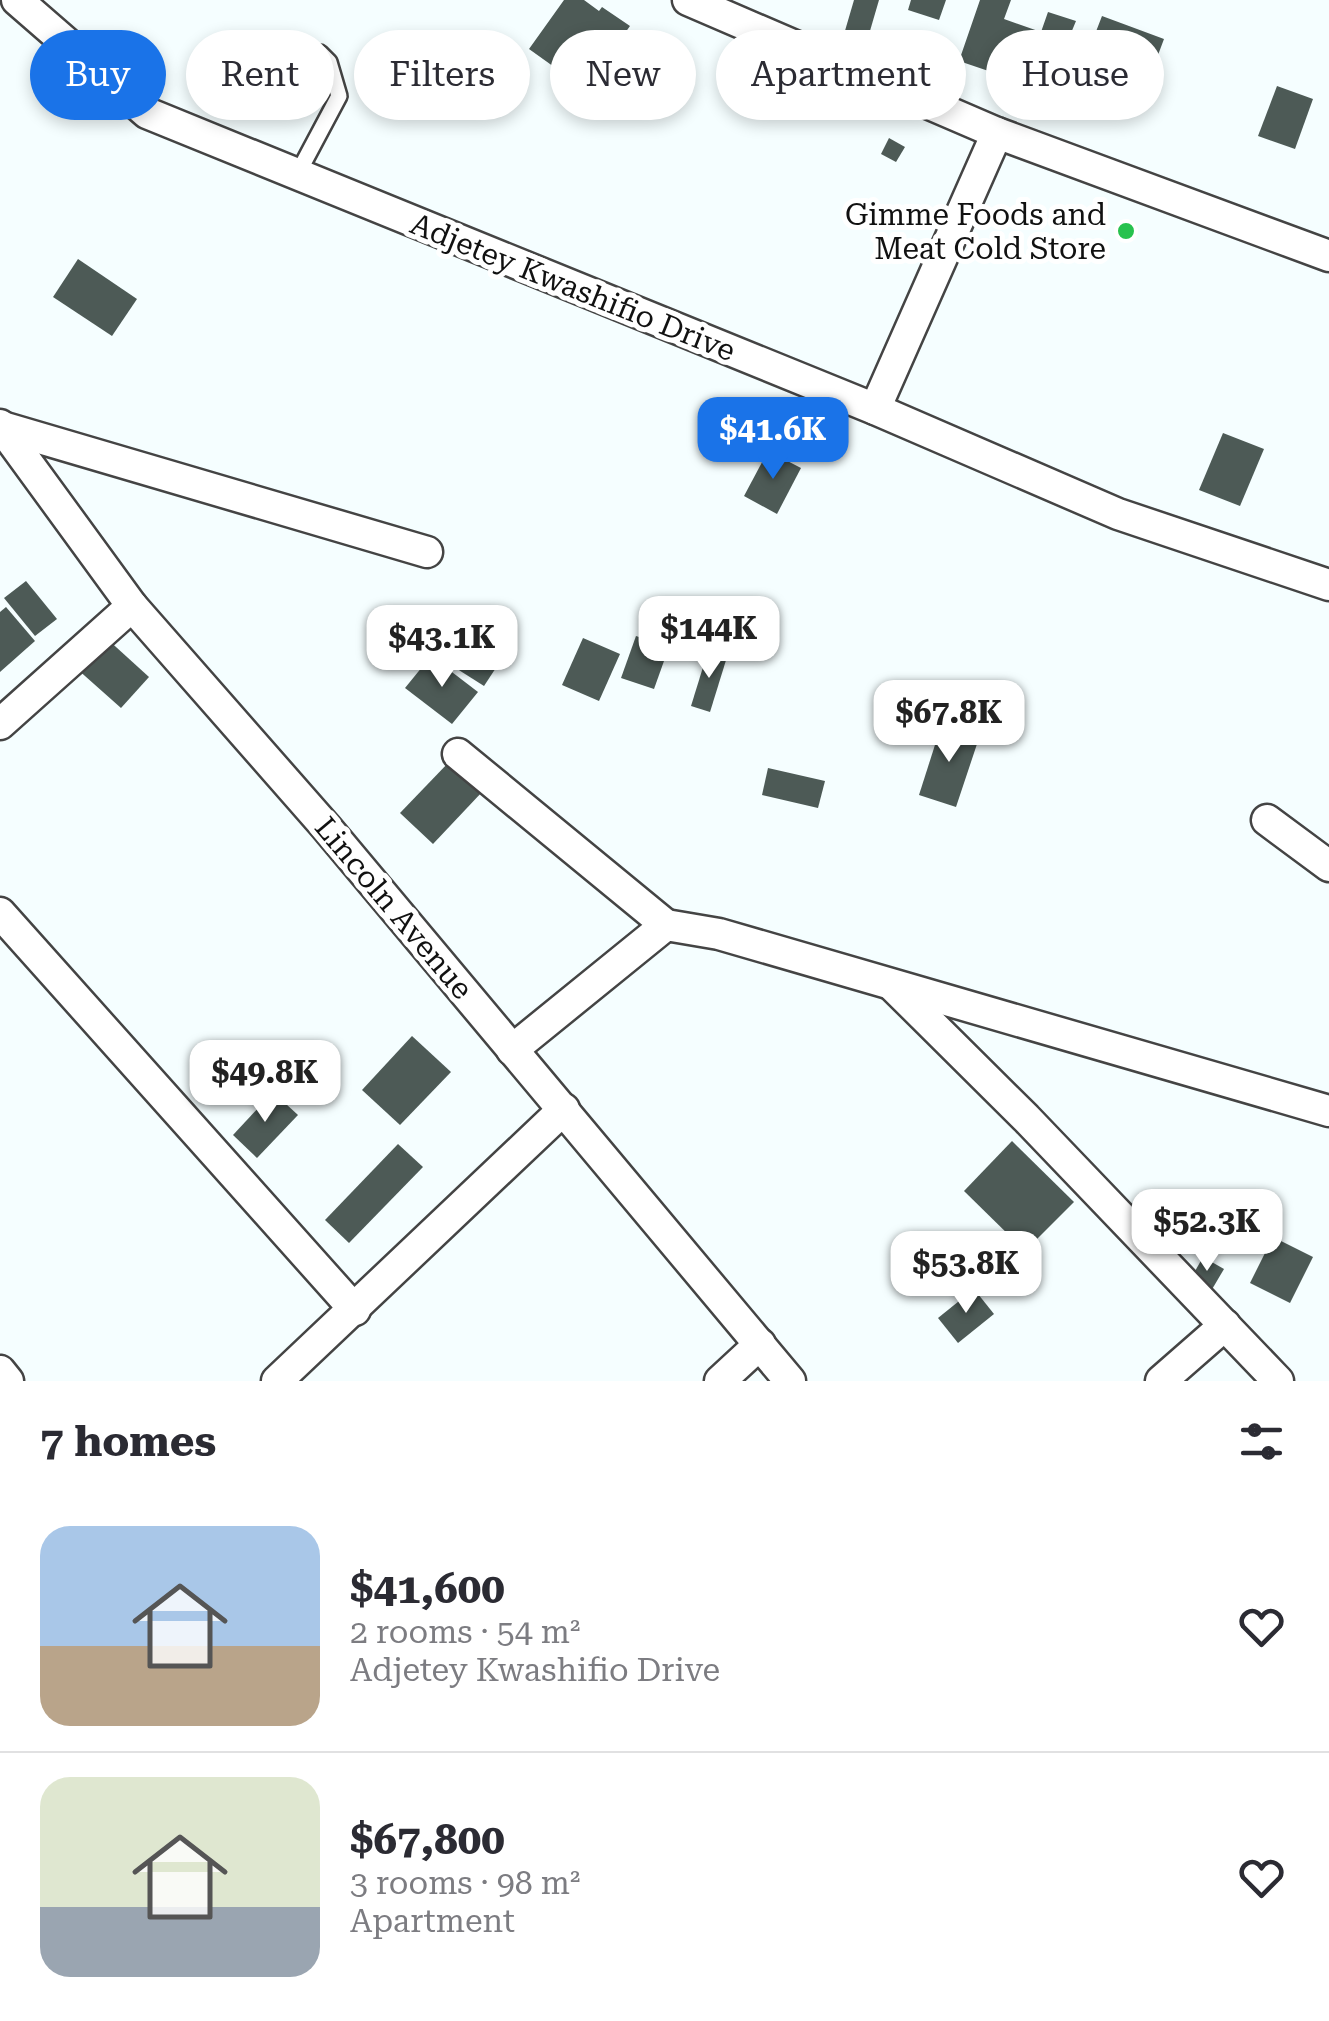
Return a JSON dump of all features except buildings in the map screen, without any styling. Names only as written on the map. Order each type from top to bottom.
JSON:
[{"type":"street","name":"Adjetey Kwashifio Drive","points":[[16,0],[148,114],[876,409],[1118,514],[1329,585]]},
{"type":"street","points":[[688,0],[998,133],[1329,256]]},
{"type":"street","points":[[876,409],[998,133]]},
{"type":"street","points":[[1,426],[427,552]]},
{"type":"street","name":"Lincoln Avenue","points":[[1,426],[132,606],[564,1109],[790,1381]]},
{"type":"street","points":[[0,724],[132,606]]},
{"type":"street","points":[[458,754],[666,926],[719,934],[1329,1111]]},
{"type":"street","points":[[1268,820],[1329,866]]},
{"type":"street","points":[[0,913],[355,1310]]},
{"type":"street","points":[[512,1050],[666,926]]},
{"type":"street","points":[[891,984],[1278,1381]]},
{"type":"street","points":[[277,1381],[564,1109]]},
{"type":"street","points":[[1162,1381],[1224,1325]]},
{"type":"street","points":[[720,1381],[760,1344]]},
{"type":"street","points":[[0,1371],[8,1381]]},
{"type":"lane","points":[[334,79],[339,96],[334,105]]},
{"type":"lane","points":[[297,175],[326,120]]},
{"type":"place","name":"Gimme Foods and Meat Cold Store","points":[[1126,231]]}]
